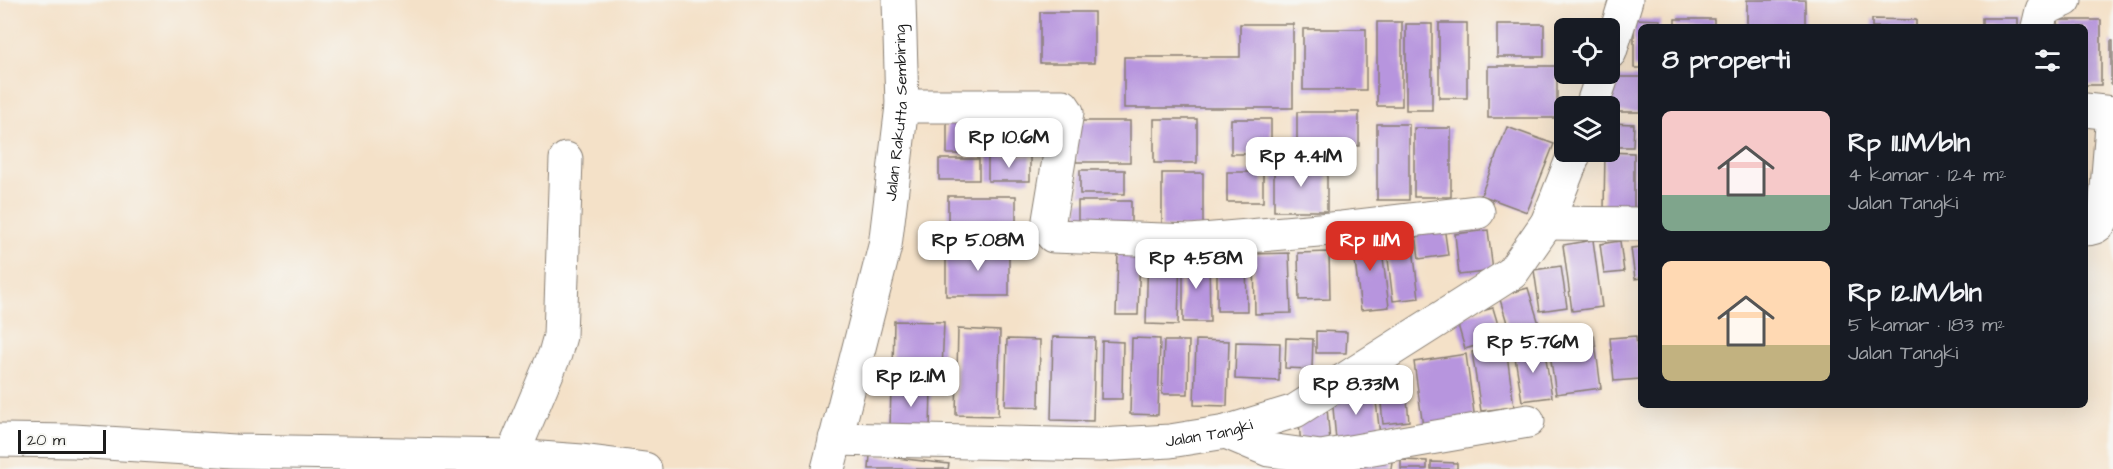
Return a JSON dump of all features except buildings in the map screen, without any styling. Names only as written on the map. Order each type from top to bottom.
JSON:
[{"type":"street","name":"Jalan Rakutta Sembiring","points":[[832,454],[885,246],[902,106],[899,0]]},
{"type":"street","points":[[1620,20],[1626,0]]},
{"type":"street","points":[[2039,24],[2043,10],[2065,0]]},
{"type":"street","points":[[902,106],[1063,106],[1067,112],[1048,230],[1053,236],[1191,241],[1342,228],[1478,212]]},
{"type":"street","points":[[2088,110],[2113,113],[2105,213],[2101,224],[2088,229]]},
{"type":"street","points":[[512,456],[555,354],[560,336],[566,159]]},
{"type":"street","name":"Jalan Tangki","points":[[832,454],[1170,441],[1226,432],[1295,411],[1512,273],[1547,223],[1571,162]]},
{"type":"street","points":[[1547,223],[1638,224]]},
{"type":"street","points":[[1226,432],[1269,450],[1321,457],[1528,422]]},
{"type":"street","points":[[0,440],[74,441],[235,451],[512,456],[582,461],[645,469]]}]
